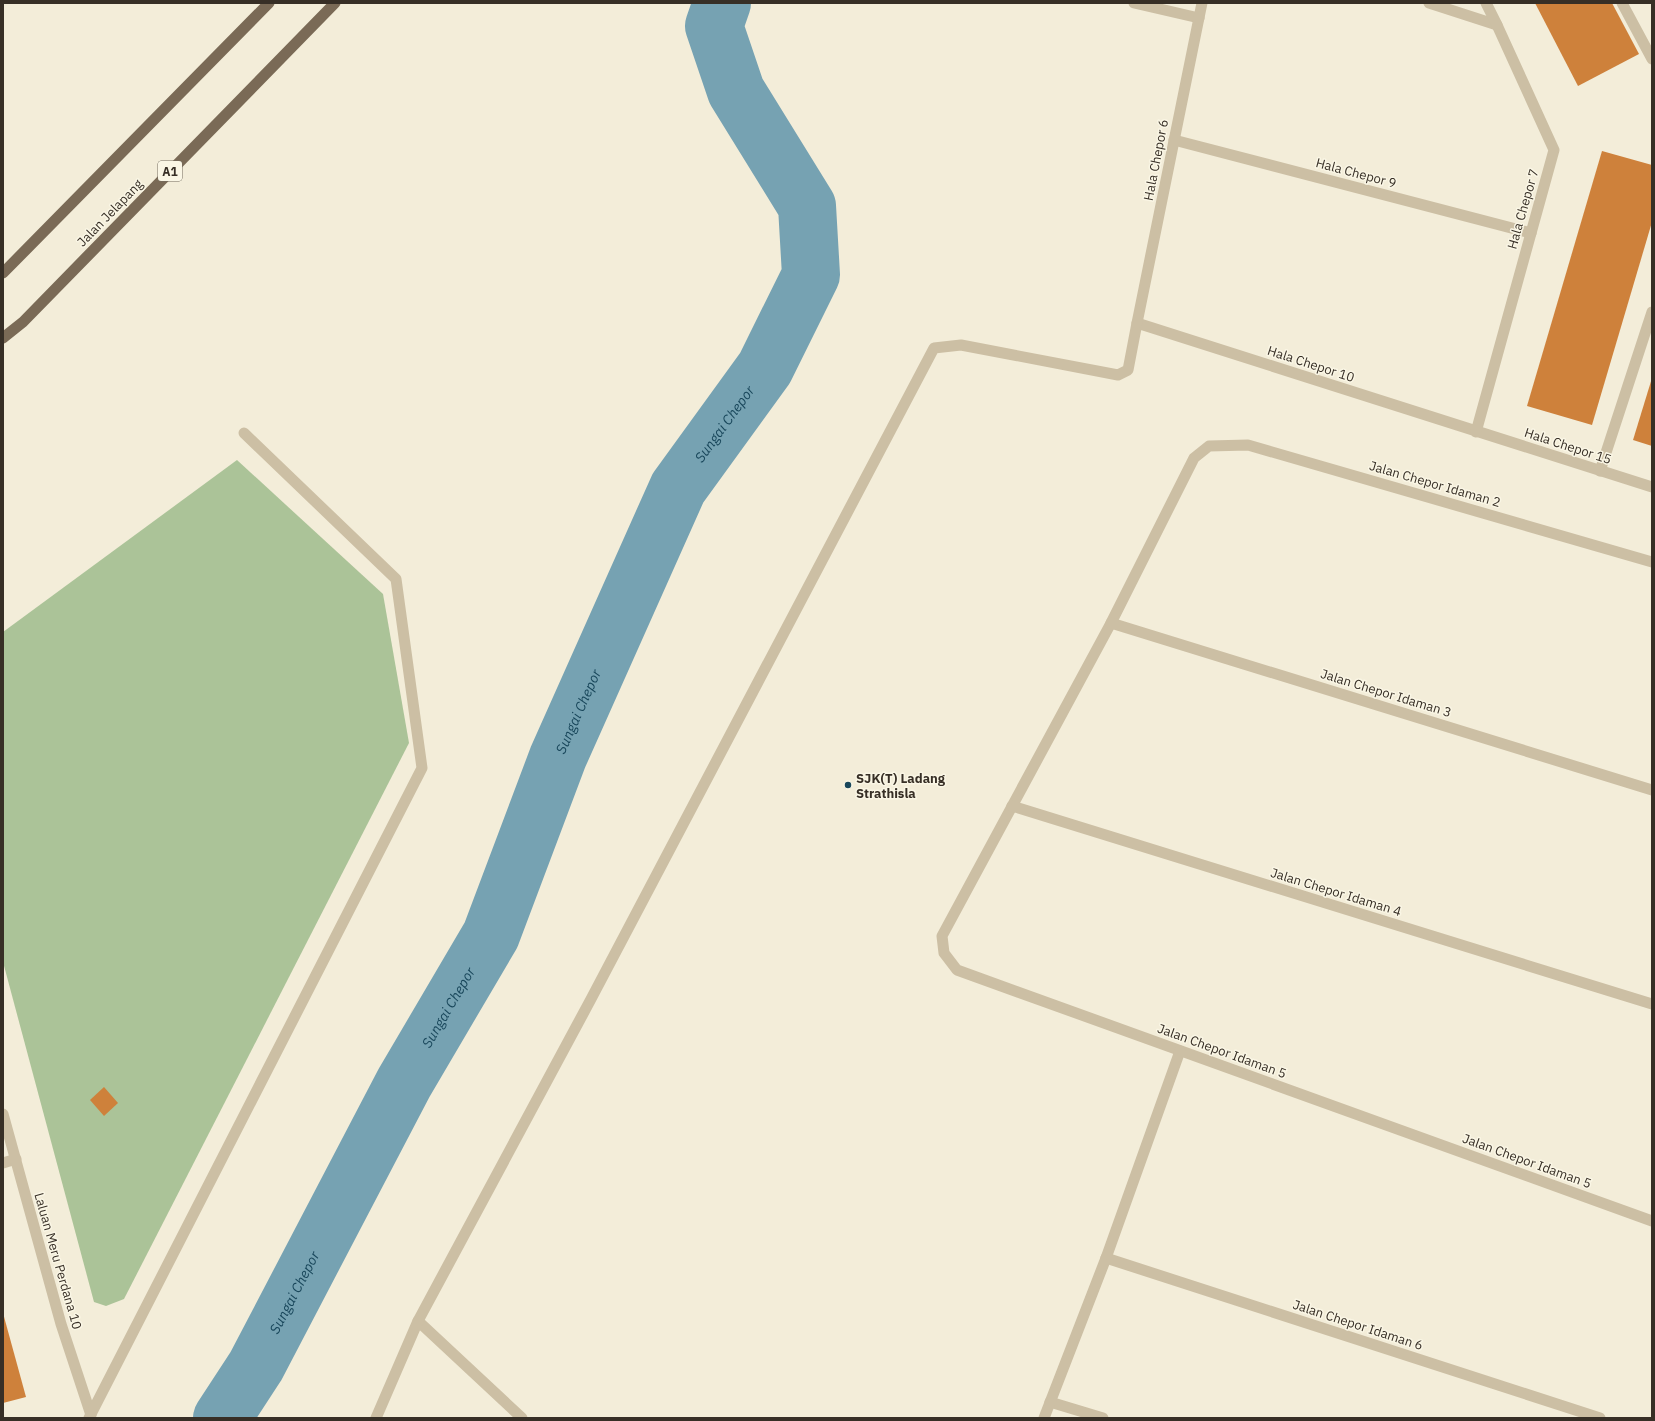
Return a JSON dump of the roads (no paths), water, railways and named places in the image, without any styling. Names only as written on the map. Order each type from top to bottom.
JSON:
[{"type":"main road","points":[[3,273],[269,3]]},
{"type":"main road","name":"Jalan Jelapang","points":[[3,338],[22,322],[335,3]]},
{"type":"street","points":[[1134,3],[1199,18]]},
{"type":"street","name":"Hala Chepor 6","points":[[418,1321],[587,1006],[934,348],[960,345],[1118,375],[1128,370],[1202,3]]},
{"type":"street","points":[[1429,3],[1497,25]]},
{"type":"street","name":"Hala Chepor 7","points":[[1476,432],[1554,150],[1486,3]]},
{"type":"street","points":[[1622,3],[1652,59]]},
{"type":"street","name":"Hala Chepor 9","points":[[1174,140],[1531,233]]},
{"type":"street","points":[[1600,471],[1652,312]]},
{"type":"street","name":"Hala Chepor 10","points":[[1137,323],[1476,432]]},
{"type":"street","name":"Hala Chepor 15","points":[[1476,432],[1652,487]]},
{"type":"street","points":[[90,1416],[422,768],[396,579],[244,433]]},
{"type":"street","name":"Jalan Chepor Idaman 2","points":[[1209,446],[1248,444],[1652,562]]},
{"type":"street","name":"Jalan Chepor Idaman 5","points":[[1209,446],[1194,458],[1111,623],[942,936],[944,953],[957,970],[1652,1221]]},
{"type":"street","name":"Jalan Chepor Idaman 3","points":[[1111,623],[1652,790]]},
{"type":"street","name":"Jalan Chepor Idaman 4","points":[[1012,806],[1652,1004]]},
{"type":"street","points":[[1044,1418],[1106,1258],[1180,1051]]},
{"type":"street","name":"Laluan Meru Perdana 10","points":[[3,1114],[61,1324],[90,1416]]},
{"type":"street","points":[[3,1163],[16,1159]]},
{"type":"street","name":"Jalan Chepor Idaman 6","points":[[1106,1258],[1600,1418]]},
{"type":"street","points":[[376,1418],[418,1321],[522,1418]]},
{"type":"street","points":[[1050,1402],[1103,1418]]},
{"type":"waterway","name":"Sungai Chepor","points":[[222,1418],[256,1366],[404,1083],[491,935],[558,757],[678,488],[765,368],[811,275],[807,206],[736,91],[714,26],[722,3]]},
{"type":"place","name":"SJK(T) Ladang Strathisla","points":[[848,785]]}]
